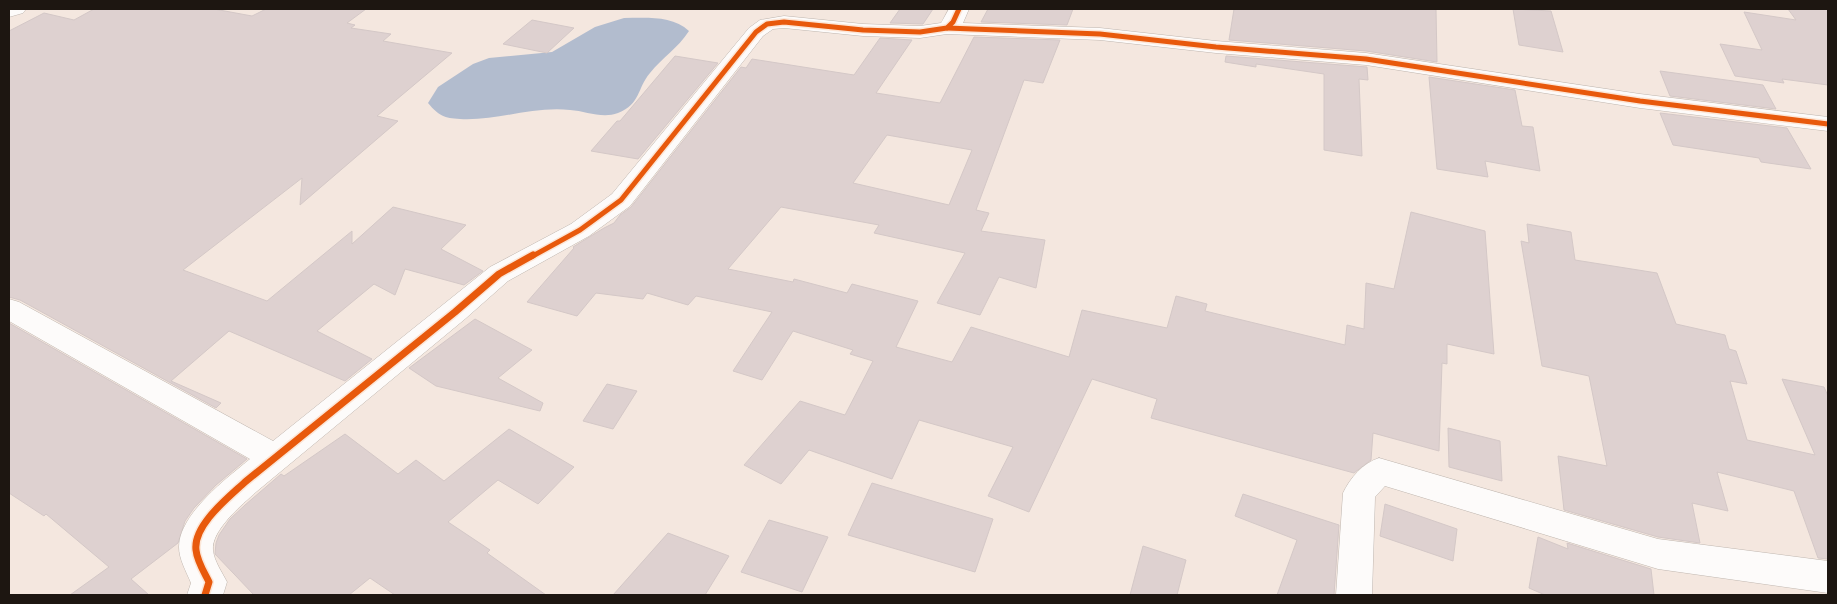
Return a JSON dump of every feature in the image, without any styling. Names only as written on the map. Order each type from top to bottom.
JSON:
[{"type":"street","points":[[9,11],[16,9]]},
{"type":"street","points":[[205,595],[209,582],[198,560],[197,539],[216,510],[245,482],[455,312],[499,274],[580,230],[621,200],[756,32],[767,24],[784,22],[899,33],[953,18],[1216,47],[1366,59],[1630,99],[1828,124]]},
{"type":"street","points":[[9,309],[275,458]]},
{"type":"street","points":[[1354,595],[1359,494],[1379,471],[1658,554],[1828,577]]},
{"type":"water","points":[[624,18],[658,18],[675,22],[689,31],[680,43],[650,73],[631,105],[618,113],[600,115],[556,109],[488,118],[460,119],[442,115],[435,111],[428,103],[438,87],[473,64],[489,58],[552,52],[595,27]]},
{"type":"building","points":[[94,9],[214,9],[252,16],[266,9],[366,9],[347,23],[355,25],[351,28],[391,34],[383,41],[452,53],[377,116],[398,121],[300,205],[302,178],[183,270],[267,301],[352,231],[352,244],[393,207],[466,225],[441,249],[483,271],[464,285],[405,269],[395,295],[374,284],[317,331],[372,359],[345,381],[229,331],[171,381],[221,403],[216,408],[20,300],[9,297],[9,31],[44,13],[74,20]]},
{"type":"building","points":[[900,9],[933,9],[923,24],[890,23]]},
{"type":"building","points":[[988,9],[1073,9],[1067,25],[981,22]]},
{"type":"building","points":[[1234,9],[1436,9],[1437,62],[1366,51],[1229,40]]},
{"type":"building","points":[[1513,9],[1551,11],[1563,52],[1519,45]]},
{"type":"building","points":[[1788,9],[1828,9],[1828,85],[1782,79],[1784,83],[1735,76],[1720,44],[1762,50],[1744,12],[1796,20]]},
{"type":"building","points":[[532,20],[574,28],[547,53],[503,44]]},
{"type":"building","points":[[974,37],[1060,40],[1043,83],[1024,80],[976,210],[989,213],[981,231],[1045,240],[1036,288],[999,277],[980,315],[937,303],[965,253],[874,233],[879,225],[781,207],[728,269],[793,282],[794,279],[847,293],[852,284],[918,301],[896,347],[952,362],[971,327],[1069,357],[1082,310],[1167,328],[1176,296],[1207,304],[1205,311],[1345,345],[1347,325],[1364,329],[1366,283],[1394,289],[1411,212],[1485,231],[1494,354],[1447,344],[1447,364],[1442,363],[1439,451],[1373,433],[1371,460],[1354,473],[1151,418],[1157,399],[1092,379],[1029,512],[988,496],[1013,447],[919,420],[892,479],[809,450],[781,484],[744,465],[800,401],[845,415],[873,361],[850,354],[853,350],[793,331],[762,380],[733,371],[772,312],[696,296],[688,305],[647,293],[643,299],[596,293],[577,316],[527,302],[573,247],[614,223],[620,215],[631,207],[741,67],[746,68],[752,59],[854,75],[880,38],[912,40],[876,93],[940,103]],"holes":[[[887,135],[972,150],[949,205],[853,183]]]},
{"type":"building","points":[[675,56],[718,63],[638,159],[591,151],[617,121],[620,121]]},
{"type":"building","points":[[1226,56],[1367,67],[1368,80],[1359,79],[1362,156],[1324,150],[1324,74],[1256,64],[1256,67],[1225,62]]},
{"type":"building","points":[[1660,71],[1763,85],[1776,109],[1670,96]]},
{"type":"building","points":[[1429,77],[1515,90],[1522,126],[1533,127],[1540,171],[1485,161],[1488,177],[1437,169]]},
{"type":"building","points":[[1660,113],[1787,128],[1811,169],[1761,162],[1759,158],[1673,145]]},
{"type":"building","points":[[1527,224],[1571,232],[1575,260],[1657,273],[1676,324],[1725,335],[1729,349],[1736,351],[1747,384],[1730,381],[1747,440],[1815,455],[1782,379],[1824,387],[1828,396],[1828,559],[1818,558],[1794,491],[1717,472],[1728,511],[1692,503],[1700,543],[1658,537],[1564,510],[1558,456],[1607,466],[1589,376],[1542,366],[1521,241],[1529,243]]},
{"type":"building","points":[[475,319],[532,350],[498,378],[543,403],[540,411],[436,386],[409,368]]},
{"type":"building","points":[[9,323],[247,459],[216,485],[194,508],[185,521],[178,543],[131,579],[149,595],[70,595],[109,567],[46,514],[44,516],[9,493]]},
{"type":"building","points":[[607,384],[637,391],[613,429],[583,421]]},
{"type":"building","points":[[1448,428],[1500,441],[1502,481],[1449,467]]},
{"type":"building","points":[[509,429],[574,467],[538,504],[498,480],[448,522],[490,550],[487,553],[546,595],[395,595],[370,578],[349,595],[254,595],[215,554],[219,535],[230,519],[245,505],[281,474],[284,476],[345,434],[398,474],[416,460],[444,481]]},
{"type":"building","points":[[872,483],[993,519],[975,572],[848,535]]},
{"type":"building","points":[[1243,494],[1339,525],[1334,595],[1277,595],[1297,540],[1235,516]]},
{"type":"building","points":[[1385,504],[1457,529],[1453,561],[1380,536]]},
{"type":"building","points":[[769,520],[828,537],[802,592],[741,572]]},
{"type":"building","points":[[668,533],[729,556],[705,595],[613,595]]},
{"type":"building","points":[[1538,537],[1568,549],[1567,543],[1651,569],[1654,595],[1545,595],[1529,588]]},
{"type":"building","points":[[1143,546],[1186,560],[1177,595],[1130,595]]},
{"type":"cycle path","points":[[205,595],[209,582],[197,555],[197,538],[205,523],[225,501],[245,482],[455,312],[499,274],[580,230],[621,200],[756,32],[767,24],[784,22],[863,30],[920,32],[947,28],[953,22],[959,9]]},
{"type":"cycle path","points":[[947,28],[1100,34],[1216,47],[1366,59],[1640,101],[1828,124]]}]
